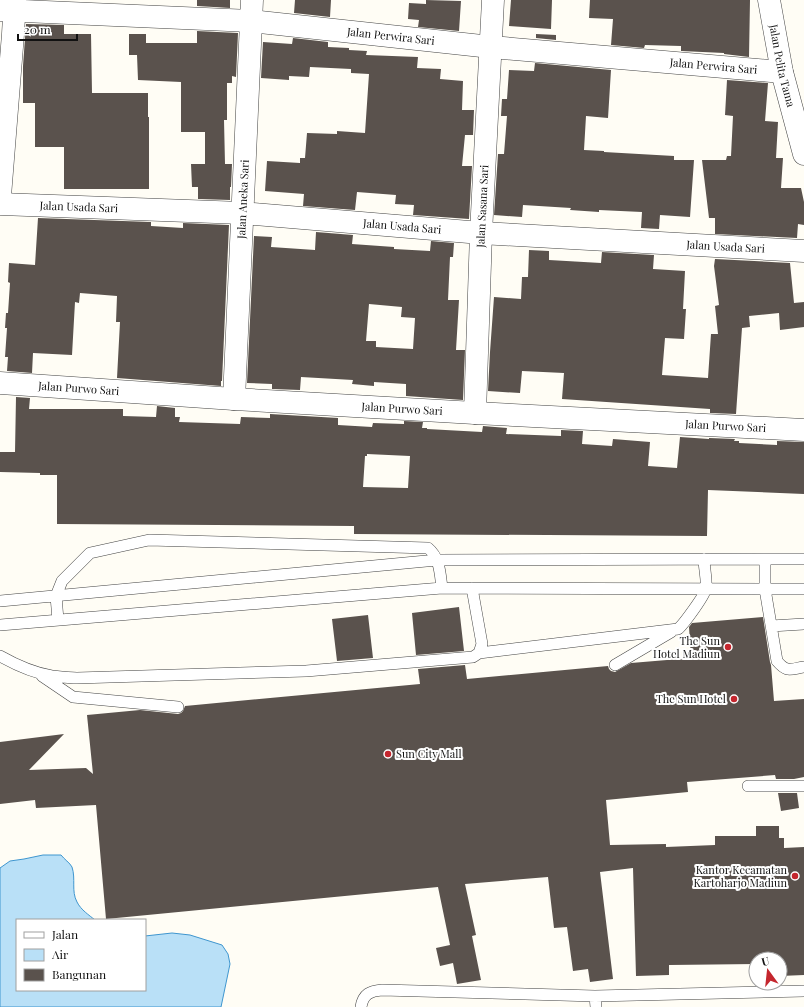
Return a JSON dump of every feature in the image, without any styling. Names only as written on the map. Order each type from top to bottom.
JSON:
[{"type":"street","name":"Jalan Aneka Sari","points":[[234,399],[252,0]]},
{"type":"street","name":"Jalan Sasana Sari","points":[[475,413],[481,233],[493,0]]},
{"type":"street","name":"Jalan Pelita Tama","points":[[769,0],[782,72],[804,154]]},
{"type":"street","name":"Jalan Perwira Sari","points":[[10,7],[251,21],[491,47],[782,72]]},
{"type":"street","points":[[0,196],[10,7]]},
{"type":"street","name":"Jalan Usada Sari","points":[[0,204],[242,213],[481,233],[804,251]]},
{"type":"street","name":"Jalan Purwo Sari","points":[[0,383],[234,399],[804,430]]},
{"type":"lane","points":[[58,620],[56,596],[62,581],[90,553],[149,540],[428,548],[433,552],[437,560],[442,588]]},
{"type":"lane","points":[[615,665],[681,627],[706,589],[704,559]]},
{"type":"lane","points":[[765,559],[765,589],[777,661],[782,668],[786,669],[804,667]]},
{"type":"lane","points":[[0,601],[437,560],[804,559]]},
{"type":"lane","points":[[0,625],[442,588],[804,590]]},
{"type":"lane","points":[[0,656],[12,663],[51,676],[77,678],[306,671],[473,657],[478,653],[482,644],[472,588]]},
{"type":"lane","points":[[771,626],[804,624]]},
{"type":"lane","points":[[478,653],[675,630]]},
{"type":"lane","points":[[35,671],[73,697],[178,707]]},
{"type":"lane","points":[[748,786],[804,786]]},
{"type":"lane","points":[[361,1007],[362,1001],[368,994],[372,991],[382,990],[595,1001],[804,991]]},
{"type":"water","points":[[43,855],[61,855],[72,867],[74,876],[74,894],[77,902],[83,910],[94,919],[16,919],[16,991],[146,991],[146,936],[172,933],[190,935],[222,945],[228,954],[230,964],[221,1007],[0,1007],[0,868],[10,861]]},
{"type":"building","points":[[197,0],[230,0],[230,8],[197,6]]},
{"type":"building","points":[[295,0],[331,0],[330,17],[294,13]]},
{"type":"building","points":[[426,0],[461,1],[459,31],[418,27],[419,20],[408,19],[409,3],[426,4]]},
{"type":"building","points":[[511,0],[552,0],[551,29],[509,26]]},
{"type":"building","points":[[590,0],[750,0],[749,57],[724,53],[681,51],[681,46],[645,45],[644,48],[611,45],[613,19],[589,18]]},
{"type":"building","points":[[26,24],[64,25],[64,34],[91,34],[92,93],[148,93],[149,189],[64,189],[64,147],[35,147],[35,103],[23,103],[23,66]]},
{"type":"building","points":[[197,31],[238,33],[236,77],[232,76],[232,83],[227,83],[227,120],[224,120],[225,164],[232,164],[230,200],[198,199],[198,187],[192,187],[191,164],[205,164],[205,132],[181,132],[181,82],[138,80],[137,55],[129,55],[129,34],[146,34],[146,43],[197,43]]},
{"type":"building","points":[[536,34],[556,35],[556,40],[536,38]]},
{"type":"building","points":[[293,38],[328,42],[328,47],[367,51],[366,55],[418,57],[417,68],[441,69],[440,79],[463,81],[462,110],[474,110],[473,135],[465,135],[462,166],[472,166],[469,219],[413,215],[414,205],[395,204],[396,195],[357,192],[355,210],[303,206],[304,194],[265,191],[267,161],[300,163],[300,158],[305,158],[307,133],[337,134],[337,131],[365,133],[369,74],[351,73],[351,69],[310,67],[309,77],[289,76],[289,80],[261,78],[263,42],[292,44]]},
{"type":"building","points":[[535,63],[611,70],[608,118],[586,116],[584,150],[674,156],[674,160],[694,160],[690,217],[660,215],[659,229],[641,228],[642,212],[599,210],[599,212],[570,210],[571,208],[523,205],[522,217],[494,215],[498,154],[504,154],[507,116],[501,116],[502,99],[507,99],[509,70],[534,71]]},
{"type":"building","points":[[727,80],[768,83],[765,121],[778,122],[776,158],[783,158],[781,188],[801,188],[804,202],[804,225],[798,224],[797,238],[715,234],[715,218],[709,218],[702,160],[726,160],[727,156],[731,156],[733,116],[725,115]]},
{"type":"building","points":[[38,218],[151,222],[151,226],[183,228],[183,223],[229,225],[221,386],[117,378],[120,322],[116,322],[117,296],[80,293],[79,303],[75,302],[72,355],[33,353],[32,373],[7,371],[8,357],[5,357],[7,328],[5,328],[6,313],[8,313],[10,283],[8,282],[9,263],[35,265]]},
{"type":"building","points":[[316,232],[353,235],[352,244],[394,247],[394,249],[430,251],[431,241],[454,243],[453,257],[450,257],[448,300],[459,300],[456,350],[465,350],[463,400],[406,396],[406,384],[374,382],[374,386],[352,384],[353,380],[301,377],[300,390],[272,389],[272,384],[247,383],[254,236],[272,237],[271,247],[315,250]],"holes":[[[369,304],[402,307],[401,317],[415,318],[413,349],[376,347],[376,341],[366,341]]]},
{"type":"building","points":[[529,250],[549,251],[549,260],[601,263],[602,252],[654,255],[653,269],[685,271],[683,309],[686,309],[684,339],[665,338],[662,375],[708,378],[711,334],[718,334],[715,306],[719,305],[714,266],[715,259],[790,263],[794,303],[804,302],[804,327],[780,330],[779,313],[749,316],[750,327],[742,328],[736,414],[710,413],[710,409],[562,399],[564,373],[522,371],[520,393],[488,391],[494,297],[521,299],[522,277],[528,277]]},
{"type":"building","points":[[16,397],[30,398],[29,409],[123,409],[123,416],[156,417],[157,406],[175,408],[175,417],[180,417],[179,422],[240,424],[241,417],[270,418],[270,414],[338,418],[338,425],[372,427],[373,423],[404,424],[404,421],[423,422],[422,428],[427,429],[482,432],[483,426],[507,428],[506,434],[561,436],[561,430],[583,431],[582,444],[612,446],[613,439],[650,442],[648,466],[677,468],[680,437],[735,439],[734,441],[739,441],[739,443],[777,445],[777,441],[804,442],[804,494],[708,490],[707,536],[354,534],[354,526],[57,524],[57,475],[0,472],[0,452],[15,452]],"holes":[[[367,454],[410,456],[408,488],[363,487],[365,456],[367,456]]]},
{"type":"building","points":[[459,607],[464,651],[416,655],[412,613]]},
{"type":"building","points":[[368,615],[373,658],[337,661],[332,619]]},
{"type":"building","name":"Sun City Mall","points":[[763,617],[771,665],[774,701],[804,699],[804,777],[794,779],[776,779],[775,775],[687,782],[688,792],[606,800],[610,845],[666,844],[666,847],[715,845],[715,836],[756,836],[756,826],[779,826],[779,838],[784,838],[784,848],[804,847],[804,975],[788,976],[788,951],[748,951],[748,964],[669,965],[669,975],[636,976],[633,868],[600,872],[613,979],[590,982],[588,969],[573,971],[567,927],[554,928],[548,877],[465,884],[476,935],[472,936],[481,980],[457,984],[453,963],[440,966],[436,948],[450,945],[438,887],[106,919],[96,805],[36,808],[35,800],[0,804],[0,742],[64,734],[29,770],[86,768],[93,774],[87,715],[140,710],[178,714],[183,711],[185,706],[420,684],[418,669],[465,665],[467,679],[608,666],[611,671],[615,672],[631,663],[691,658],[689,627],[692,623]]},
{"type":"building","points":[[778,793],[797,793],[799,808],[781,811]]},
{"type":"place","name":"The Sun Hotel Madiun","points":[[728,647]]},
{"type":"place","name":"The Sun Hotel","points":[[734,699]]},
{"type":"place","name":"Sun City Mall","points":[[388,754]]},
{"type":"place","name":"Kantor Kecamatan Kartoharjo Madiun","points":[[795,876]]}]
